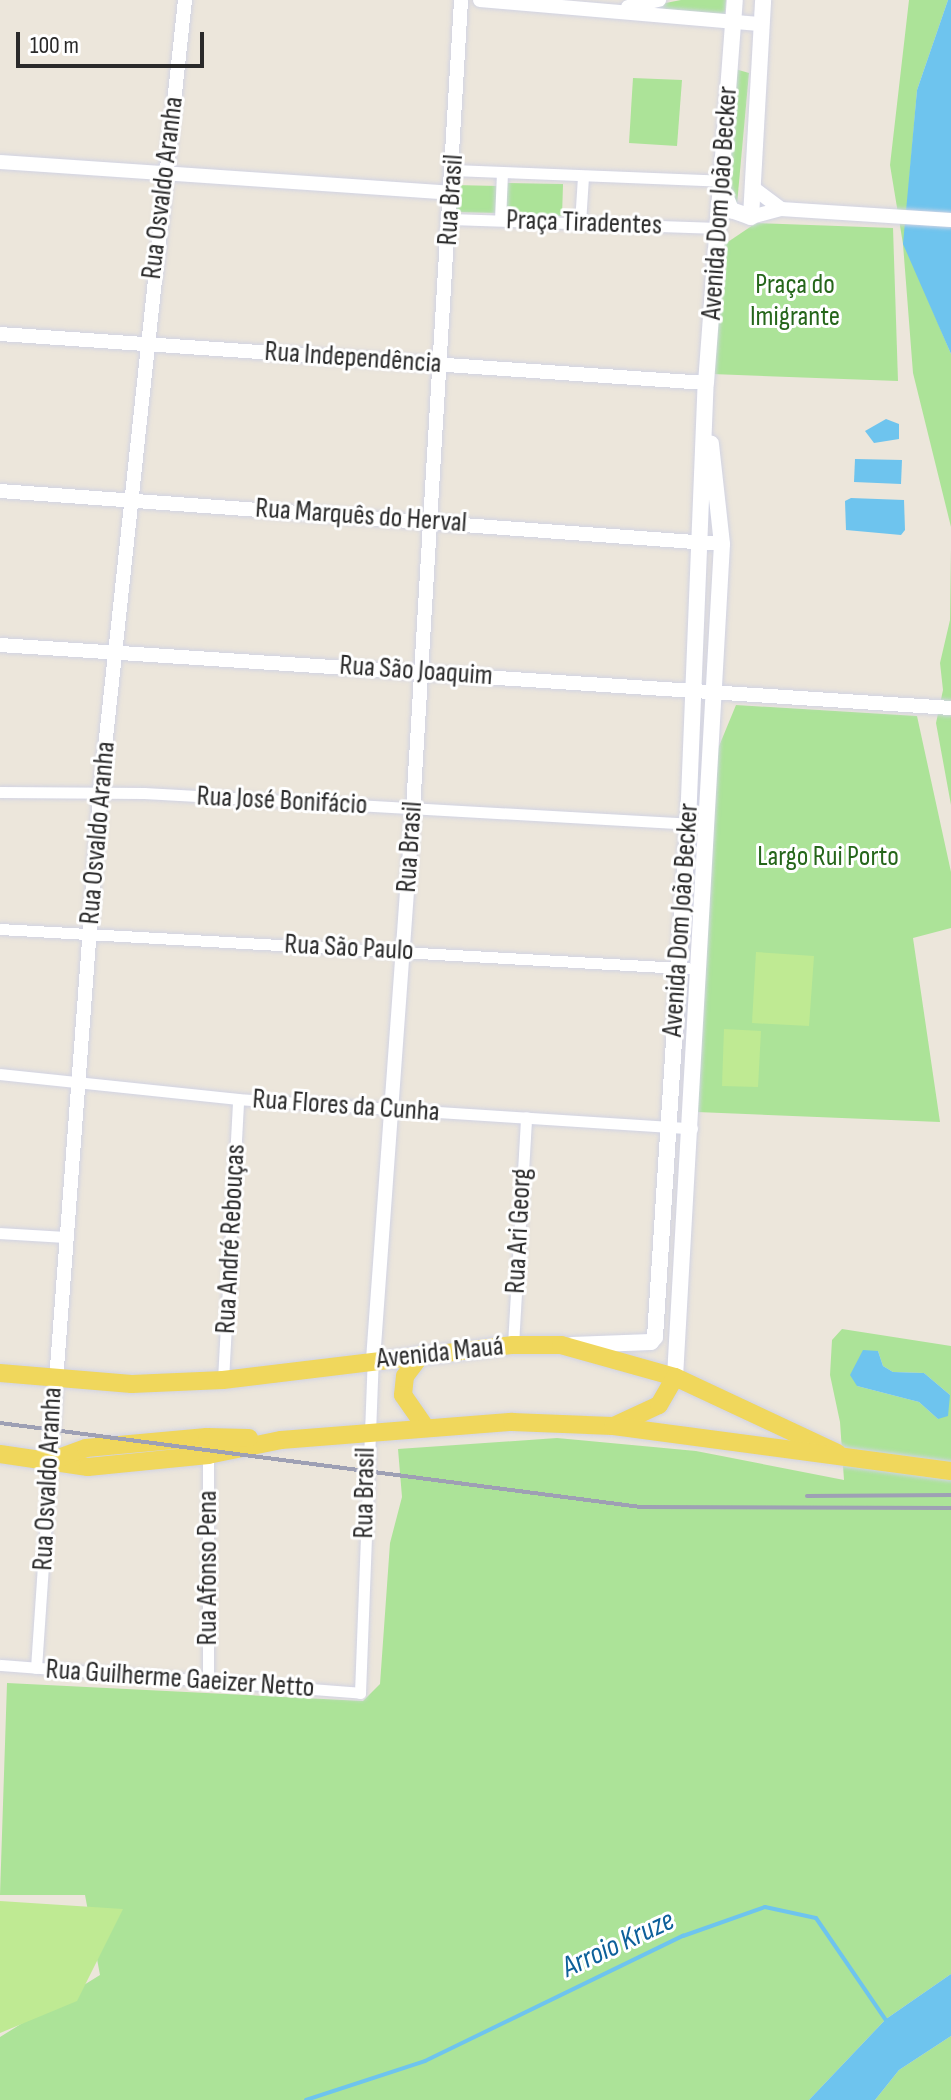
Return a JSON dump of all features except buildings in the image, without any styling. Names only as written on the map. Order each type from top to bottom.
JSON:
[{"type":"main road","name":"Avenida Dom João Becker","points":[[561,1345],[654,1340],[688,823],[706,383],[735,0]]},
{"type":"main road","name":"Avenida Dom João Becker","points":[[751,217],[763,0]]},
{"type":"main road","points":[[731,53],[751,58],[760,49]]},
{"type":"main road","points":[[722,181],[731,210],[751,217]]},
{"type":"main road","points":[[719,228],[751,217]]},
{"type":"main road","name":"Avenida Dom João Becker","points":[[675,1377],[692,1128],[722,544],[705,406]]},
{"type":"main road","name":"Avenida Mauá","points":[[0,1373],[54,1380],[223,1380],[513,1345],[561,1345],[675,1377],[858,1462]]},
{"type":"main road","points":[[421,1355],[405,1376],[403,1395],[426,1428]]},
{"type":"main road","points":[[613,1426],[659,1405],[675,1377]]},
{"type":"main road","name":"Avenida Mauá","points":[[0,1454],[88,1467],[208,1455],[281,1440],[512,1422],[613,1426],[858,1462],[951,1471]]},
{"type":"main road","name":"Avenida Mauá","points":[[50,1461],[86,1448],[207,1437],[281,1440]]},
{"type":"street","name":"Rua Osvaldo Aranha","points":[[36,1668],[64,1237],[100,794],[145,343],[185,0]]},
{"type":"street","name":"Rua Brasil","points":[[360,1693],[367,1432],[413,809],[461,0]]},
{"type":"street","points":[[480,0],[733,18],[762,24]]},
{"type":"street","points":[[615,8],[659,0]]},
{"type":"street","points":[[0,162],[165,177],[451,193]]},
{"type":"street","name":"Praça Tiradentes","points":[[453,170],[722,181]]},
{"type":"street","points":[[500,220],[502,173]]},
{"type":"street","points":[[580,223],[583,176]]},
{"type":"street","points":[[752,187],[781,209]]},
{"type":"street","points":[[751,217],[781,209],[951,220]]},
{"type":"street","name":"Praça Tiradentes","points":[[450,219],[719,228]]},
{"type":"street","name":"Rua Independência","points":[[0,334],[706,383]]},
{"type":"street","name":"Rua Marquês do Herval","points":[[0,491],[129,498],[722,544]]},
{"type":"street","name":"Rua São Joaquim","points":[[0,645],[421,670],[832,704],[951,708]]},
{"type":"street","name":"Rua José Bonifácio","points":[[0,792],[100,794],[708,825]]},
{"type":"street","name":"Rua São Paulo","points":[[0,929],[699,969]]},
{"type":"street","name":"Rua Flores da Cunha","points":[[0,1074],[238,1099],[692,1128]]},
{"type":"street","name":"Rua André Rebouças","points":[[223,1380],[238,1099]]},
{"type":"street","name":"Rua Ari Georg","points":[[513,1345],[526,1117]]},
{"type":"street","points":[[0,1233],[64,1237]]},
{"type":"street","name":"Rua Afonso Pena","points":[[208,1455],[208,1682]]},
{"type":"street","name":"Rua Guilherme Gaeizer Netto","points":[[0,1665],[360,1693]]},
{"type":"green space","points":[[681,0],[726,0],[725,14],[635,9]]},
{"type":"green space","points":[[909,0],[948,0],[917,90],[904,243],[951,354],[951,527],[913,373],[903,244],[890,165]]},
{"type":"green space","points":[[735,69],[749,73],[737,204],[727,198]]},
{"type":"green space","points":[[633,78],[682,80],[677,146],[629,143]]},
{"type":"green space","points":[[506,183],[563,184],[562,216],[506,215]]},
{"type":"green space","points":[[454,185],[498,186],[498,213],[453,212]]},
{"type":"green space","name":"Praça do Imigrante","points":[[756,223],[893,228],[898,381],[712,374],[719,248]]},
{"type":"green space","points":[[951,548],[951,805],[936,723],[943,690],[940,663],[950,620]]},
{"type":"green space","name":"Largo Rui Porto","points":[[736,705],[917,716],[951,872],[951,928],[913,938],[940,1122],[697,1112],[717,751]]},
{"type":"green space","points":[[756,952],[814,956],[809,1026],[752,1023]]},
{"type":"green space","points":[[724,1029],[761,1031],[758,1087],[722,1086]]},
{"type":"green space","points":[[842,1329],[951,1346],[951,1974],[886,2019],[809,2100],[0,2100],[0,2037],[100,1975],[85,1895],[0,1895],[7,1683],[363,1701],[380,1684],[390,1543],[402,1497],[398,1449],[557,1438],[696,1451],[844,1480],[840,1422],[830,1375],[832,1340]],"holes":[[[878,1351],[883,1366],[893,1372],[924,1373],[950,1395],[938,1419],[919,1402],[857,1386]]]},
{"type":"green space","points":[[0,1901],[123,1909],[77,2001],[0,2033]]},
{"type":"green space","points":[[951,2036],[951,2100],[875,2100],[899,2070]]},
{"type":"water","points":[[948,0],[951,0],[951,354],[903,244],[917,90]]},
{"type":"water","points":[[886,419],[899,424],[899,439],[874,443],[865,431]]},
{"type":"water","points":[[855,459],[902,460],[901,484],[854,482]]},
{"type":"water","points":[[851,498],[904,500],[905,530],[901,535],[846,530],[845,501]]},
{"type":"water","points":[[863,1350],[878,1351],[883,1366],[893,1372],[924,1373],[950,1395],[948,1416],[938,1419],[919,1402],[857,1386],[850,1375]]},
{"type":"water","points":[[951,1974],[951,2036],[899,2070],[875,2100],[809,2100],[886,2019]]},
{"type":"waterway","name":"Arroio Kruze","points":[[306,2100],[425,2061],[683,1936],[765,1907],[816,1918],[888,2023]]},
{"type":"railway","points":[[0,1423],[641,1507],[951,1508]]},
{"type":"railway","points":[[807,1496],[951,1495]]}]
